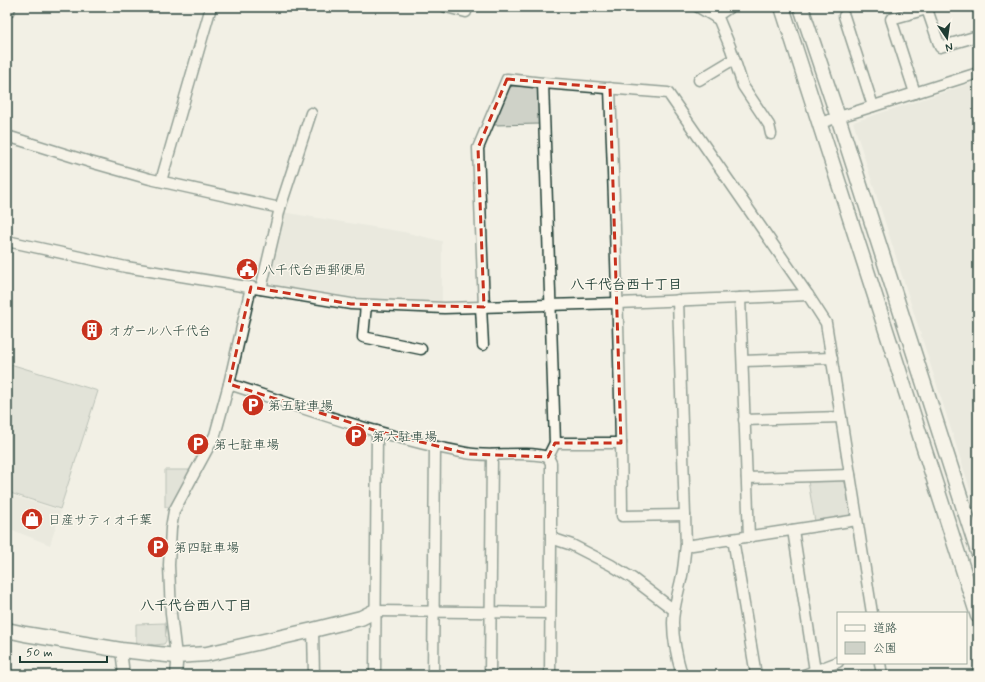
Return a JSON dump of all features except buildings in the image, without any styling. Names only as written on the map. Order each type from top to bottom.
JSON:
[{"type":"street","points":[[161,181],[211,7]]},
{"type":"street","points":[[446,7],[466,12],[466,7]]},
{"type":"street","points":[[698,7],[719,20],[731,49],[743,86],[768,125],[771,134]]},
{"type":"street","points":[[715,17],[730,7]]},
{"type":"street","points":[[782,7],[978,616]]},
{"type":"street","points":[[801,7],[838,117],[978,552]]},
{"type":"street","points":[[915,93],[891,19],[927,9],[940,48],[978,36]]},
{"type":"street","points":[[844,16],[873,106]]},
{"type":"street","points":[[699,80],[734,59]]},
{"type":"street","points":[[820,123],[978,73]]},
{"type":"street","points":[[483,345],[478,148],[507,79],[668,93],[808,294],[826,323],[872,612]]},
{"type":"street","points":[[543,83],[554,443],[548,457],[551,464],[550,675]]},
{"type":"street","points":[[610,88],[618,303],[622,516],[685,515]]},
{"type":"street","points":[[176,675],[177,664],[171,614],[169,565],[171,528],[174,512],[215,435],[256,288],[311,113]]},
{"type":"street","points":[[7,136],[150,179],[280,208]]},
{"type":"street","points":[[7,241],[126,267],[351,304],[366,305],[444,308],[618,303],[808,294]]},
{"type":"street","points":[[740,298],[749,536]]},
{"type":"street","points":[[678,300],[686,546],[682,578],[674,610],[673,635],[682,675]]},
{"type":"street","points":[[366,305],[363,338],[421,349]]},
{"type":"street","points":[[742,361],[832,358]]},
{"type":"street","points":[[229,384],[376,431],[435,447],[468,454],[540,455],[548,457]]},
{"type":"street","points":[[744,420],[841,417]]},
{"type":"street","points":[[375,675],[376,431]]},
{"type":"street","points":[[554,443],[621,443]]},
{"type":"street","points":[[433,675],[435,447]]},
{"type":"street","points":[[490,675],[492,455]]},
{"type":"street","points":[[747,478],[850,475]]},
{"type":"street","points":[[686,546],[857,520]]},
{"type":"street","points":[[793,530],[815,671]]},
{"type":"street","points":[[551,538],[572,545],[611,565],[632,578],[674,610]]},
{"type":"street","points":[[733,539],[756,675]]},
{"type":"street","points":[[7,630],[121,650],[176,656],[207,654],[361,618],[375,611],[550,612]]},
{"type":"street","points":[[313,630],[314,675]]},
{"type":"street","points":[[121,650],[124,675]]},
{"type":"street","points":[[804,675],[837,662]]},
{"type":"street","points":[[880,664],[882,675]]},
{"type":"highlighted area","points":[[507,79],[610,88],[621,443],[555,443],[548,457],[469,454],[377,431],[229,384],[251,287],[351,304],[484,307],[478,148]]},
{"type":"shaded area","points":[[978,81],[978,514],[853,122]]},
{"type":"shaded area","points":[[282,212],[404,232],[442,241],[442,303],[352,299],[267,284]]},
{"type":"shaded area","name":"日産サティオ千葉","points":[[7,494],[61,511],[50,545],[7,528]]},
{"type":"green space","points":[[513,86],[536,87],[539,91],[540,124],[494,125],[508,88]]},
{"type":"green space","points":[[7,363],[98,391],[60,509],[7,492]]},
{"type":"green space","points":[[165,470],[193,470],[172,507],[165,507]]},
{"type":"green space","points":[[841,480],[845,483],[851,513],[848,516],[815,522],[808,481]]},
{"type":"green space","points":[[165,623],[166,641],[164,644],[155,645],[136,642],[136,624]]},
{"type":"place","name":"八千代台西郵便局","points":[[247,269]]},
{"type":"place","name":"オガール八千代台","points":[[92,330]]},
{"type":"place","name":"第五駐車場","points":[[253,405]]},
{"type":"place","name":"第六駐車場","points":[[356,436]]},
{"type":"place","name":"第七駐車場","points":[[198,444]]},
{"type":"place","name":"日産サティオ千葉","points":[[32,519]]},
{"type":"place","name":"第四駐車場","points":[[158,547]]},
{"type":"district","name":"八千代台西十丁目","points":[[626,284]]},
{"type":"district","name":"八千代台西八丁目","points":[[196,605]]}]
